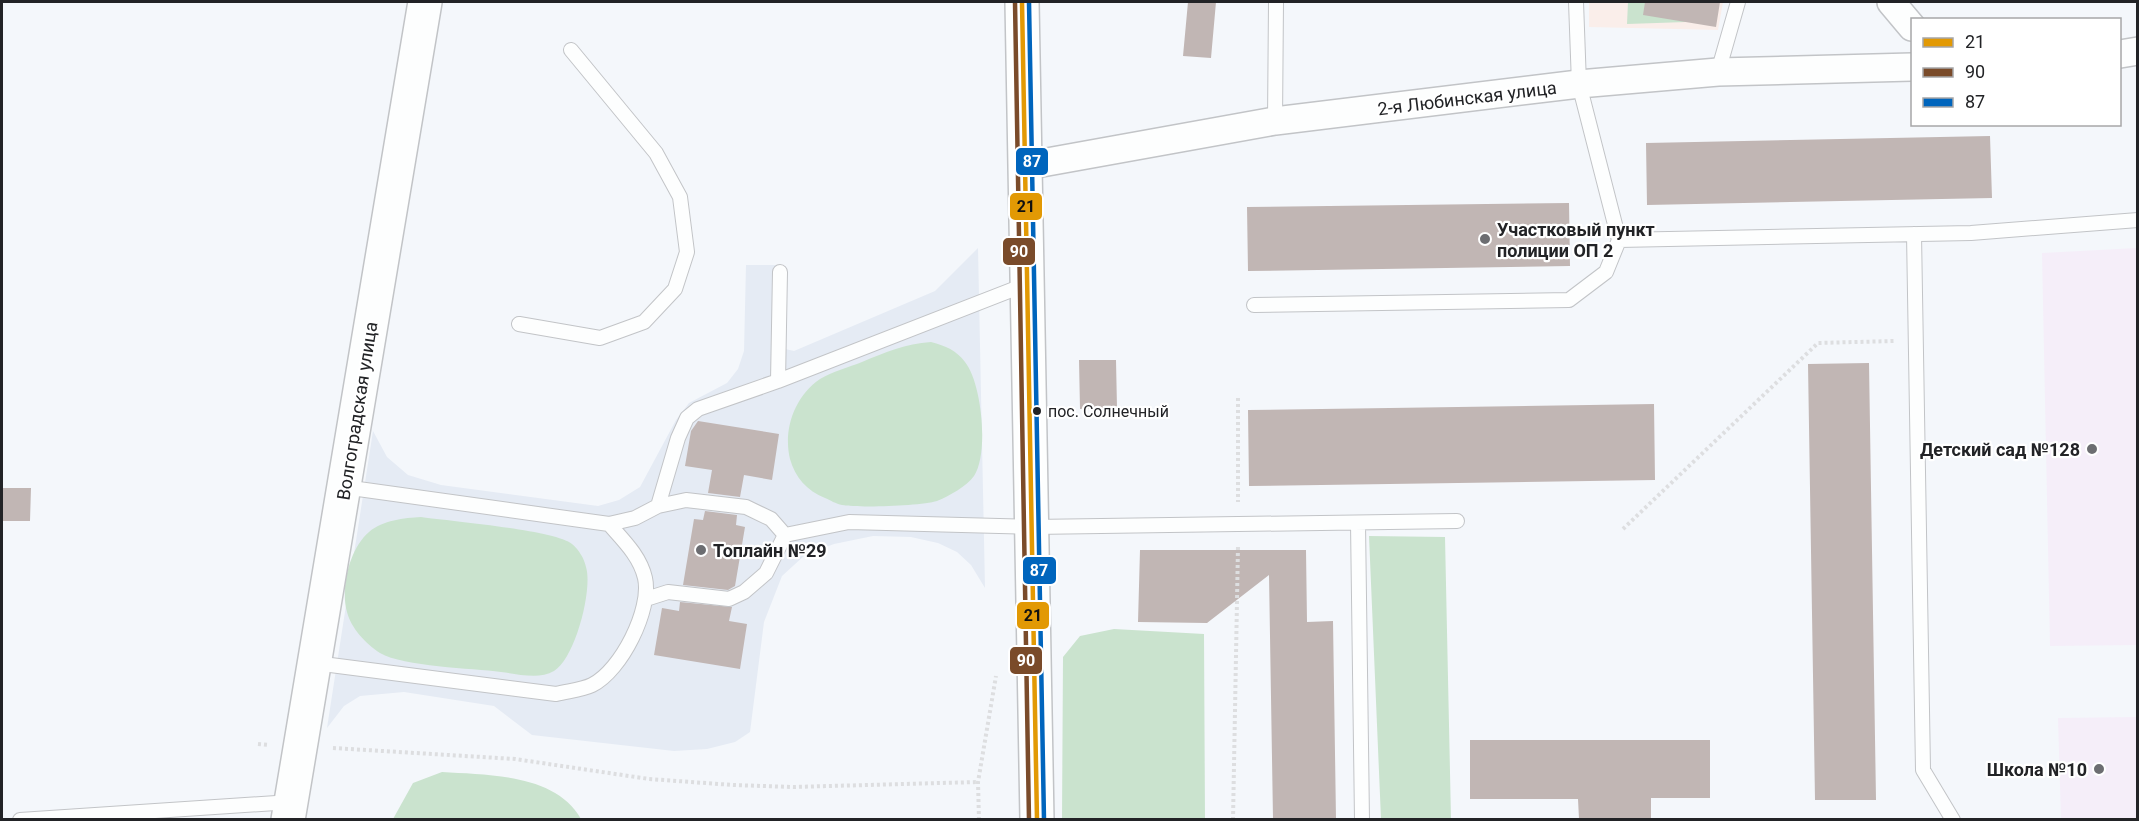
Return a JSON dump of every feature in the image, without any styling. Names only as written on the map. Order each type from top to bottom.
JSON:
[{"type":"main road","name":"Волгоградская улица","points":[[290,811],[425,2]]},
{"type":"main road","points":[[1023,2],[1037,819]]},
{"type":"street","points":[[1891,2],[1911,26]]},
{"type":"street","points":[[2121,54],[2138,51]]},
{"type":"street","name":"2-я Любинская улица","points":[[1025,166],[1275,121],[1579,84],[1718,72],[1911,67]]},
{"type":"lane","points":[[1275,121],[1276,2]]},
{"type":"lane","points":[[1254,305],[1569,300],[1606,272],[1619,240],[1579,84],[1576,2]]},
{"type":"lane","points":[[1718,72],[1738,2]]},
{"type":"lane","points":[[519,324],[600,338],[644,322],[675,289],[687,252],[680,196],[656,153],[571,50]]},
{"type":"lane","points":[[1619,240],[1971,233],[2138,220]]},
{"type":"lane","points":[[1914,234],[1923,770],[1953,819]]},
{"type":"lane","points":[[778,381],[780,272]]},
{"type":"lane","points":[[658,506],[687,418],[698,409],[778,381],[1027,284]]},
{"type":"lane","points":[[345,487],[609,524],[635,518],[658,506],[687,500],[746,507],[771,519],[785,535]]},
{"type":"lane","points":[[785,535],[849,522],[1033,527],[1457,521]]},
{"type":"lane","points":[[1358,523],[1362,819]]},
{"type":"lane","points":[[315,663],[556,694],[593,685],[619,660],[638,627],[646,599],[645,578],[635,553],[609,524]]},
{"type":"lane","points":[[646,599],[668,591],[729,599],[744,592],[766,573],[785,535]]},
{"type":"lane","points":[[20,819],[290,811]]},
{"type":"path","points":[[1623,529],[1818,343],[1916,341]]},
{"type":"path","points":[[1233,819],[1238,398]]},
{"type":"path","points":[[979,819],[978,782],[996,676]]},
{"type":"path","points":[[258,744],[515,759],[649,779],[712,784],[793,787],[978,782]]},
{"type":"shaded area","points":[[1589,2],[1723,2],[1718,30],[1589,27]]},
{"type":"shaded area","points":[[978,248],[985,588],[971,565],[957,552],[938,543],[911,537],[873,536],[834,544],[805,555],[782,576],[764,622],[750,732],[735,742],[707,749],[674,751],[532,735],[494,706],[404,692],[360,696],[344,706],[327,728],[373,431],[387,457],[408,475],[441,485],[598,506],[619,500],[640,487],[676,420],[689,403],[727,383],[738,369],[744,351],[746,265],[784,265],[784,341],[785,349],[794,351],[935,291]]},
{"type":"shaded area","name":"Детский сад №128","points":[[2137,248],[2137,645],[2050,646],[2042,253]]},
{"type":"shaded area","name":"Школа №10","points":[[2137,717],[2137,819],[2061,819],[2058,718]]},
{"type":"green space","points":[[1628,2],[1689,2],[1686,22],[1627,24]]},
{"type":"green space","points":[[931,342],[958,354],[971,372],[976,386],[982,419],[982,436],[979,466],[971,480],[937,501],[890,506],[840,504],[807,487],[795,472],[788,448],[793,415],[803,395],[820,379],[835,372],[896,349]]},
{"type":"green space","points":[[421,517],[545,534],[562,539],[577,549],[586,567],[587,591],[581,623],[562,664],[548,674],[528,676],[439,666],[391,658],[380,653],[360,635],[349,618],[345,602],[348,569],[357,548],[369,532],[387,522]]},
{"type":"green space","points":[[1369,536],[1445,537],[1451,819],[1381,819]]},
{"type":"green space","points":[[1114,629],[1204,634],[1205,819],[1062,819],[1063,657],[1080,636]]},
{"type":"green space","points":[[442,772],[500,776],[538,785],[555,793],[570,804],[581,819],[393,819],[413,783]]},
{"type":"building","points":[[1188,2],[1216,2],[1211,58],[1183,56]]},
{"type":"building","points":[[1645,2],[1720,2],[1716,27],[1643,15]]},
{"type":"building","points":[[1990,136],[1992,198],[1647,205],[1646,143]]},
{"type":"building","points":[[1569,203],[1570,266],[1248,271],[1247,207]]},
{"type":"building","points":[[1079,360],[1116,360],[1117,408],[1080,409]]},
{"type":"building","points":[[1869,363],[1876,800],[1815,800],[1808,364]]},
{"type":"building","points":[[1654,404],[1655,480],[1249,486],[1248,410]]},
{"type":"building","points":[[698,421],[779,434],[772,480],[744,475],[740,497],[708,493],[712,470],[685,466],[691,431]]},
{"type":"building","points":[[2,488],[31,488],[30,521],[2,521]]},
{"type":"building","points":[[705,511],[737,515],[736,525],[745,527],[735,586],[728,590],[683,585],[694,519],[703,520]]},
{"type":"building","points":[[1140,550],[1306,550],[1307,622],[1333,621],[1336,819],[1273,819],[1269,575],[1207,623],[1138,622]]},
{"type":"building","points":[[680,602],[732,607],[729,621],[747,624],[740,669],[654,655],[662,608],[679,611]]},
{"type":"building","points":[[1470,740],[1710,740],[1710,798],[1651,798],[1651,819],[1579,819],[1578,799],[1470,799]]},
{"type":"transit line","name":"90","points":[[1015,2],[1029,820]]},
{"type":"transit line","name":"21","points":[[1022,2],[1037,820]]},
{"type":"transit line","name":"87","points":[[1029,2],[1044,820]]},
{"type":"place","name":"Участковый пункт полиции ОП 2","points":[[1485,239]]},
{"type":"place","name":"пос. Солнечный","points":[[1037,411]]},
{"type":"place","name":"Детский сад №128","points":[[2092,449]]},
{"type":"place","name":"Топлайн №29","points":[[701,550]]},
{"type":"place","name":"Школа №10","points":[[2099,769]]}]
